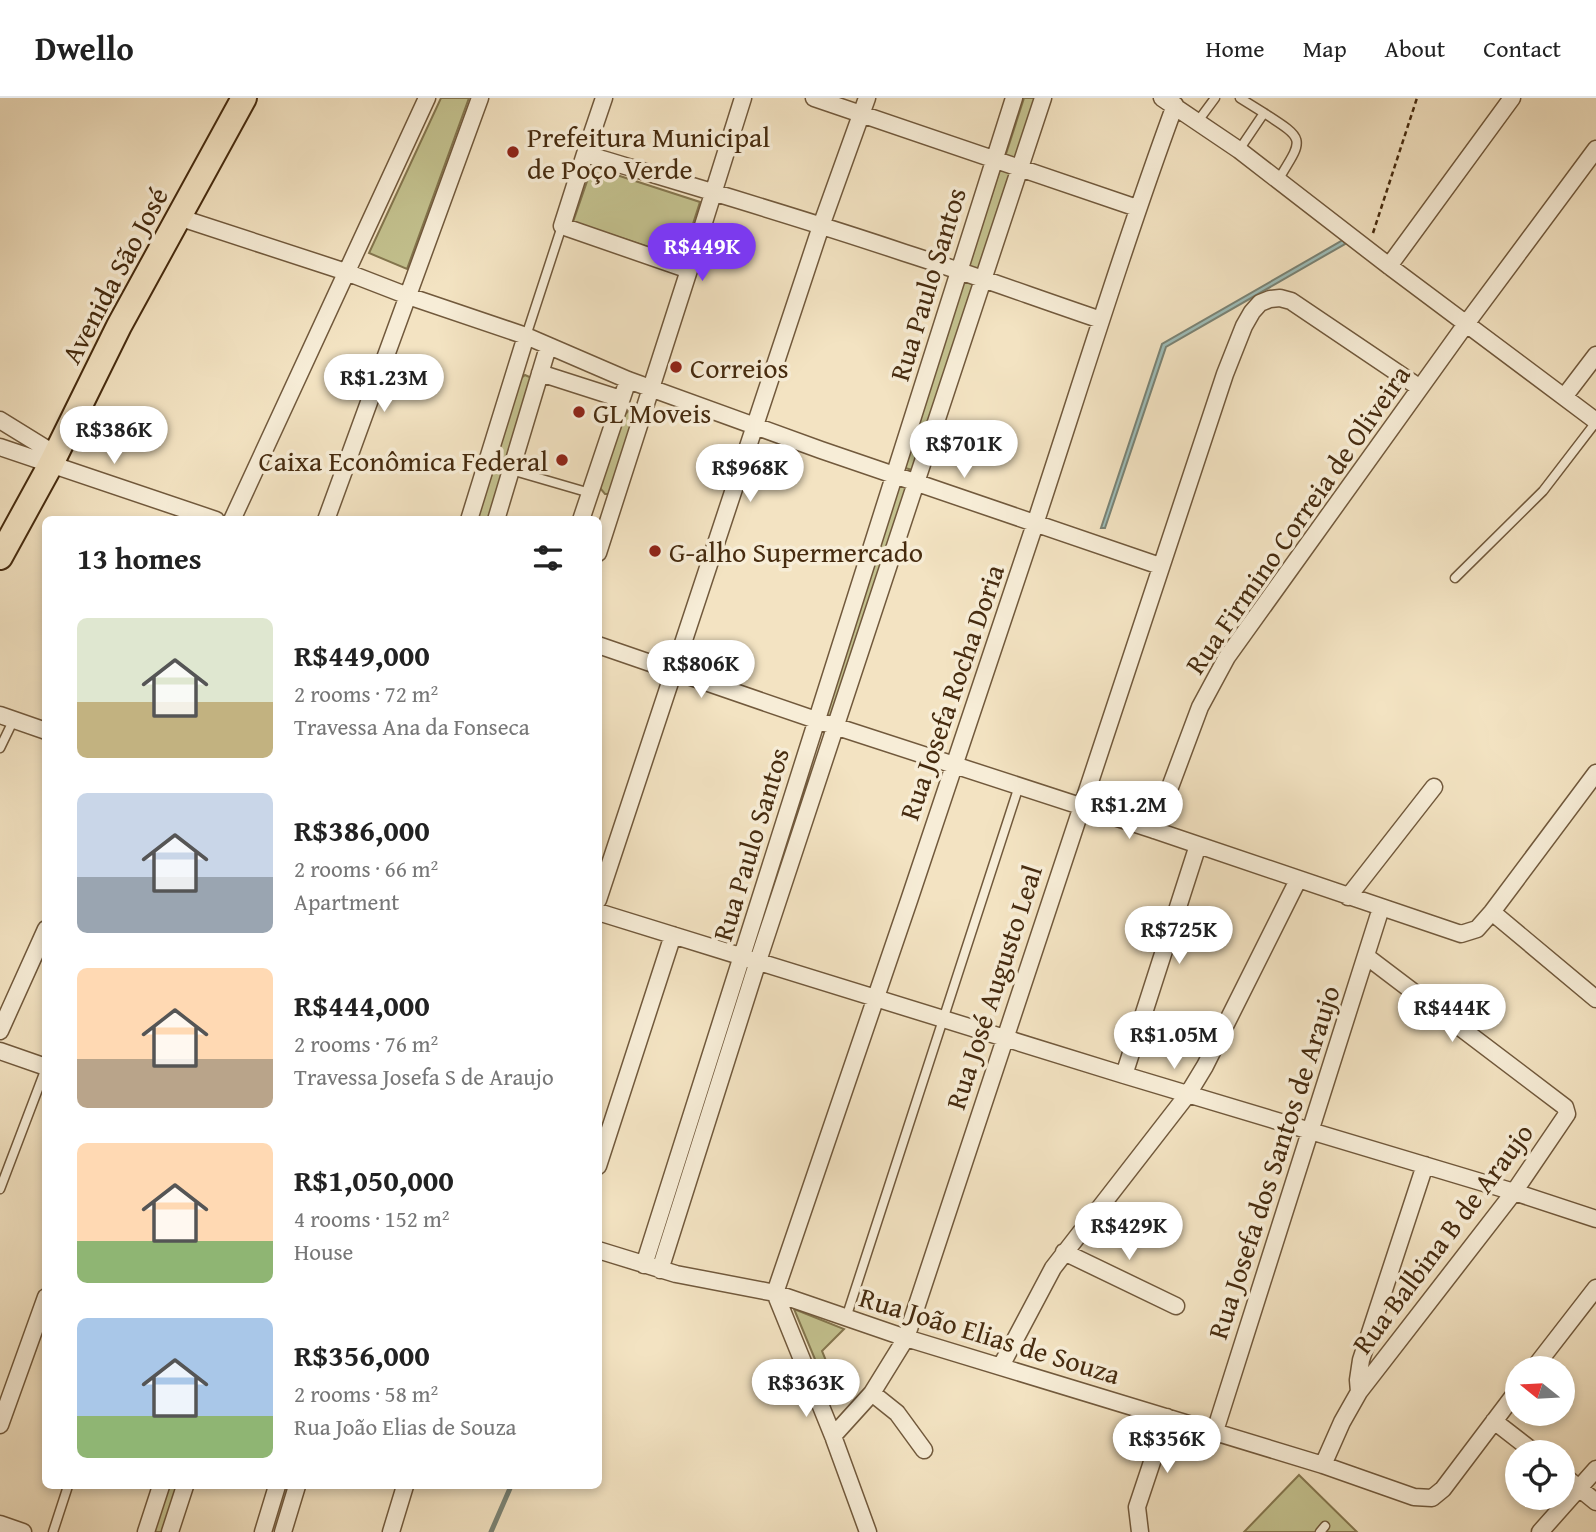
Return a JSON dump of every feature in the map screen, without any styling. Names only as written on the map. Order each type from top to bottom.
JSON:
[{"type":"main road","name":"Avenida São José","points":[[0,557],[239,102]]},
{"type":"street","points":[[234,516],[427,98]]},
{"type":"street","points":[[327,516],[480,98]]},
{"type":"street","points":[[604,98],[562,226],[689,270]]},
{"type":"street","points":[[602,541],[743,98]]},
{"type":"street","name":"Rua Paulo Santos","points":[[814,98],[864,106],[993,158],[1137,208]]},
{"type":"street","name":"Rua Paulo Santos","points":[[660,1270],[817,720],[1014,98]]},
{"type":"street","name":"Rua Paulo Santos","points":[[644,1265],[750,958],[835,726],[1043,98]]},
{"type":"street","points":[[1389,266],[1512,98]]},
{"type":"street","points":[[1168,102],[1238,150],[1596,422]]},
{"type":"street","name":"Rua Josefa Rocha Doria","points":[[775,1293],[1035,523],[1137,208],[1168,102]]},
{"type":"street","points":[[602,888],[821,226],[864,106]]},
{"type":"street","name":"Rua Firmino Correia de Oliveira","points":[[1154,830],[1200,707],[1227,657],[1466,324],[1596,149]]},
{"type":"street","points":[[586,153],[960,271],[1101,320]]},
{"type":"street","points":[[178,217],[346,272],[526,336],[628,380],[893,475],[1160,566]]},
{"type":"street","name":"Rua José Augusto Leal","points":[[833,1436],[872,1393],[906,1338],[1160,566],[1244,326],[1260,303],[1280,298],[1303,309],[1420,388]]},
{"type":"street","points":[[470,516],[526,336]]},
{"type":"street","points":[[497,516],[548,347]]},
{"type":"street","points":[[1564,397],[1596,355]]},
{"type":"street","points":[[540,373],[621,399]]},
{"type":"street","points":[[582,516],[628,380]]},
{"type":"street","points":[[0,420],[53,459]]},
{"type":"street","points":[[0,447],[53,459],[205,516]]},
{"type":"street","points":[[487,462],[512,470]]},
{"type":"street","points":[[590,493],[615,501]]},
{"type":"street","points":[[602,646],[1154,830],[1452,933],[1469,933],[1477,929],[1596,773]]},
{"type":"street","points":[[7,717],[42,730]]},
{"type":"street","points":[[1348,897],[1434,787]]},
{"type":"street","points":[[1124,1075],[1198,845]]},
{"type":"street","points":[[1001,1366],[1040,1290],[1064,1252],[1188,1094],[1205,1066],[1298,880]]},
{"type":"street","name":"Rua Josefa dos Santos de Araujo","points":[[1215,1431],[1381,908]]},
{"type":"street","points":[[1492,912],[1596,999]]},
{"type":"street","points":[[602,913],[1596,1219]]},
{"type":"street","points":[[602,1154],[673,935]]},
{"type":"street","points":[[0,1031],[42,938]]},
{"type":"street","name":"Rua Balbina B de Araujo","points":[[1323,1465],[1359,1392],[1514,1192],[1567,1115],[1565,1107],[1366,956]]},
{"type":"street","points":[[0,1051],[42,1067]]},
{"type":"street","name":"Rua Balbina B de Araujo","points":[[1359,1392],[1361,1360],[1425,1165]]},
{"type":"street","name":"Rua João Elias de Souza","points":[[602,1251],[660,1270],[775,1293],[906,1338],[1215,1431],[1414,1497],[1432,1497],[1443,1489],[1494,1421]]},
{"type":"street","points":[[1064,1252],[1176,1306]]},
{"type":"street","points":[[1543,1356],[1596,1288]]},
{"type":"street","points":[[775,1293],[869,1532]]},
{"type":"street","points":[[0,1425],[42,1308]]},
{"type":"street","points":[[872,1393],[897,1413],[923,1450]]},
{"type":"street","points":[[1505,1407],[1494,1421],[1519,1440]]},
{"type":"street","points":[[1140,1532],[1137,1507],[1167,1417]]},
{"type":"street","points":[[1540,1532],[1596,1469]]},
{"type":"street","points":[[1575,1484],[1596,1502]]},
{"type":"street","points":[[146,1532],[160,1489]]},
{"type":"street","points":[[170,1532],[184,1489]]},
{"type":"street","points":[[262,1532],[276,1489]]},
{"type":"street","points":[[283,1532],[296,1489]]},
{"type":"street","points":[[391,1532],[404,1489]]},
{"type":"street","points":[[0,1524],[23,1532]]},
{"type":"lane","points":[[1198,121],[1215,98]]},
{"type":"lane","points":[[1240,98],[1297,136],[1296,151],[1278,180]]},
{"type":"lane","points":[[1238,150],[1264,113]]},
{"type":"lane","points":[[526,336],[562,226]]},
{"type":"lane","points":[[1455,578],[1543,491],[1596,422]]},
{"type":"lane","points":[[512,470],[590,493]]},
{"type":"lane","points":[[0,748],[7,717]]},
{"type":"lane","points":[[846,1318],[1019,786]]},
{"type":"lane","points":[[0,1189],[42,1079]]},
{"type":"lane","points":[[53,1532],[67,1489]]},
{"type":"path","points":[[1368,249],[1417,98]]},
{"type":"shaded area","points":[[441,98],[469,98],[407,269],[369,253]]},
{"type":"shaded area","points":[[1024,98],[1038,98],[1017,162],[1005,157]]},
{"type":"shaded area","points":[[1001,166],[1016,171],[980,275],[967,271]]},
{"type":"shaded area","points":[[592,167],[700,202],[682,258],[573,222]]},
{"type":"shaded area","points":[[965,277],[979,282],[916,471],[905,468]]},
{"type":"shaded area","points":[[525,375],[534,379],[509,456],[499,459],[497,455],[520,379]]},
{"type":"shaded area","points":[[630,410],[637,414],[610,494],[605,494],[600,488],[624,415]]},
{"type":"shaded area","points":[[494,469],[499,469],[504,478],[491,516],[476,516]]},
{"type":"shaded area","points":[[902,474],[914,478],[832,717],[823,713]]},
{"type":"shaded area","points":[[794,1309],[844,1329],[822,1351],[840,1395],[832,1400]]},
{"type":"shaded area","points":[[1299,1475],[1357,1532],[1244,1532]]},
{"type":"shaded area","points":[[168,1489],[176,1489],[162,1532],[154,1532]]},
{"type":"water","points":[[1343,240],[1345,244],[1166,347],[1105,528],[1101,528],[1162,344]]},
{"type":"waterway","points":[[491,1532],[510,1489]]},
{"type":"place","name":"Prefeitura Municipal de Poço Verde","points":[[513,152]]},
{"type":"place","name":"Correios","points":[[676,367]]},
{"type":"place","name":"GL Moveis","points":[[579,412]]},
{"type":"place","name":"Caixa Econômica Federal","points":[[562,460]]},
{"type":"place","name":"G-alho Supermercado","points":[[655,551]]}]
